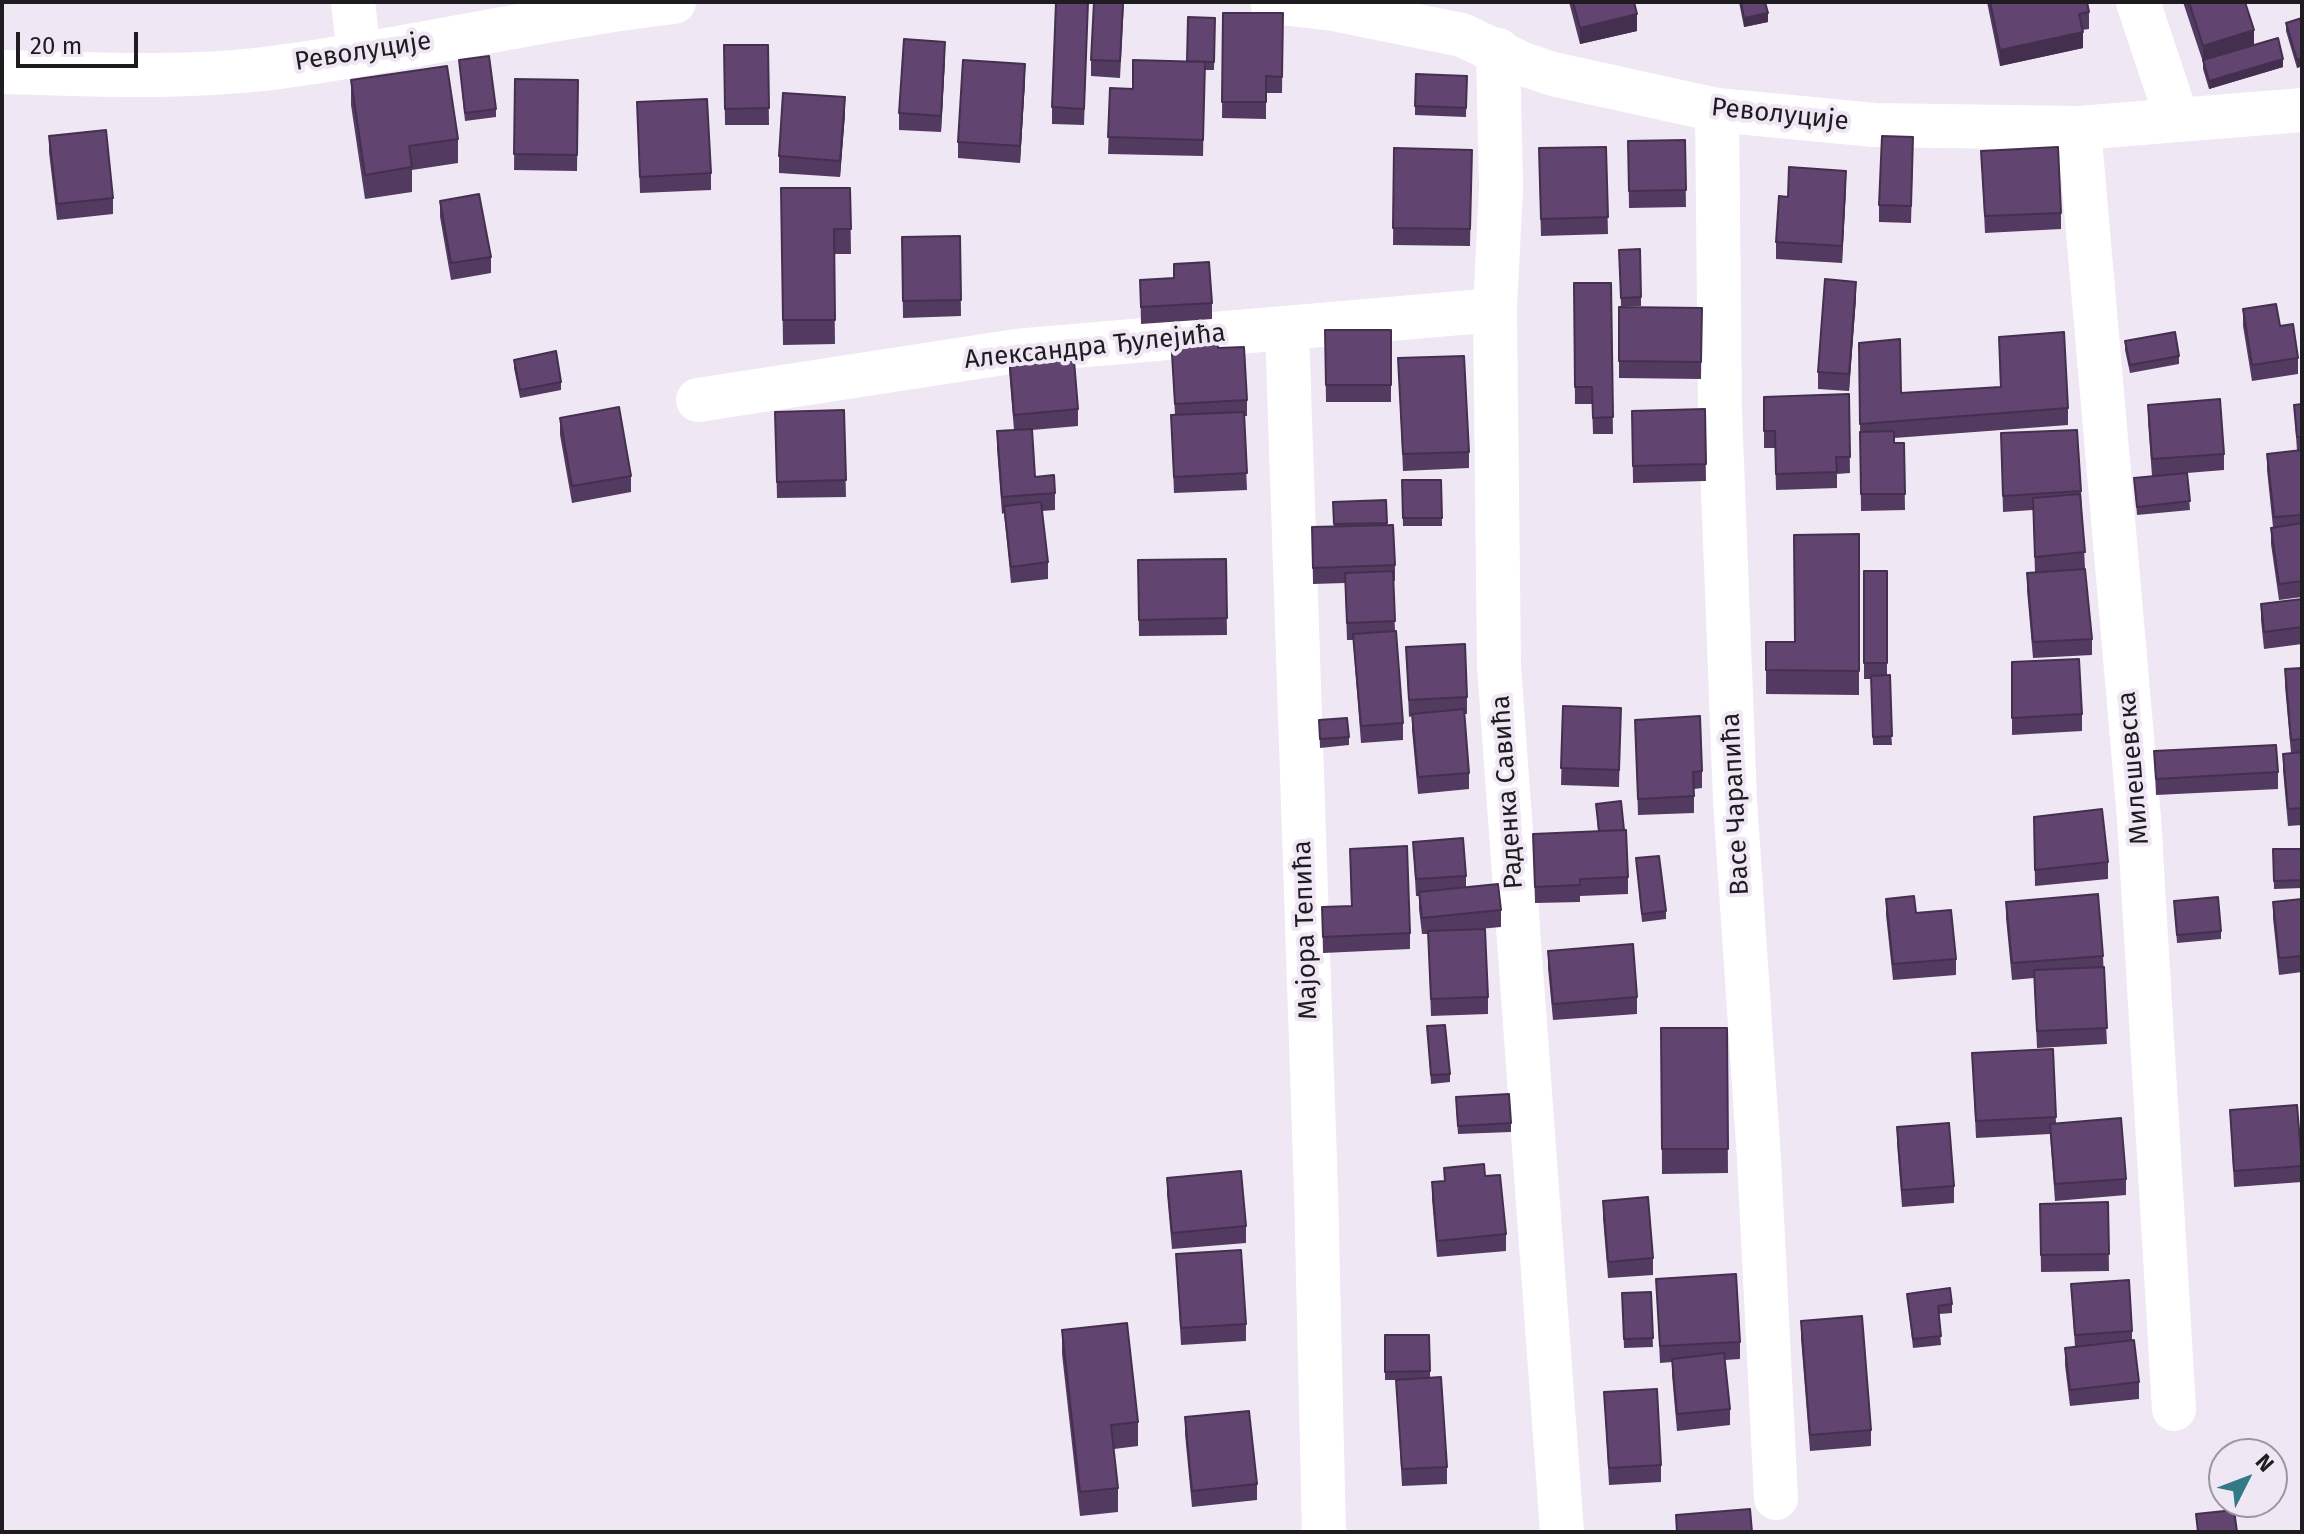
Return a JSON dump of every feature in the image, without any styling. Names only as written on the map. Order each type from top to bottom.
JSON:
[{"type":"street","points":[[353,2],[359,54]]},
{"type":"street","name":"Револуције","points":[[2,72],[182,76],[265,69],[605,10],[674,2]]},
{"type":"street","name":"Револуције","points":[[1272,2],[1471,29],[1523,64],[1553,74],[1717,110],[1874,125],[2079,128],[2302,110]]},
{"type":"street","points":[[2138,2],[2177,119]]},
{"type":"street","name":"Раденка Савића","points":[[1471,29],[1501,187],[1495,310],[1499,667],[1562,1532]]},
{"type":"street","name":"Васе Чарапића","points":[[1717,110],[1720,411],[1735,801],[1759,1159],[1776,1498]]},
{"type":"street","name":"Милешевска","points":[[2079,128],[2139,818],[2174,1409]]},
{"type":"street","name":"Александра Ђулејића","points":[[698,400],[1016,351],[1495,310]]},
{"type":"street","name":"Мајора Тепића","points":[[1287,328],[1316,1192],[1324,1532]]},
{"type":"building","points":[[1056,2],[1088,2],[1084,109],[1052,107]]},
{"type":"building","points":[[1094,2],[1123,2],[1120,61],[1091,60]]},
{"type":"building","points":[[1573,2],[1634,2],[1637,14],[1580,28]]},
{"type":"building","points":[[1741,2],[1765,2],[1768,13],[1744,18]]},
{"type":"building","points":[[1990,2],[2087,2],[2089,12],[2079,14],[2083,32],[2000,50]]},
{"type":"building","points":[[2189,2],[2245,2],[2254,30],[2203,46]]},
{"type":"building","points":[[1223,13],[1283,13],[1282,77],[1266,76],[1266,102],[1222,102]]},
{"type":"building","points":[[1188,17],[1215,18],[1214,62],[1187,61]]},
{"type":"building","points":[[2302,18],[2302,58],[2297,60],[2286,23]]},
{"type":"building","points":[[2278,38],[2283,59],[2209,81],[2203,60]]},
{"type":"building","points":[[904,39],[945,42],[941,116],[899,113]]},
{"type":"building","points":[[724,45],[768,45],[769,108],[725,109]]},
{"type":"building","points":[[489,56],[496,109],[465,113],[459,60]]},
{"type":"building","points":[[963,60],[1025,64],[1020,146],[958,142]]},
{"type":"building","points":[[1133,60],[1205,62],[1203,140],[1108,137],[1110,88],[1133,89]]},
{"type":"building","points":[[447,66],[458,139],[409,146],[412,167],[365,175],[351,80]]},
{"type":"building","points":[[1416,74],[1467,76],[1466,108],[1415,106]]},
{"type":"building","points":[[515,79],[578,80],[577,155],[514,154]]},
{"type":"building","points":[[783,93],[845,97],[840,161],[779,156]]},
{"type":"building","points":[[707,99],[711,173],[640,177],[637,102]]},
{"type":"building","points":[[106,130],[113,198],[57,204],[49,136]]},
{"type":"building","points":[[1882,136],[1913,137],[1911,206],[1879,205]]},
{"type":"building","points":[[1685,140],[1686,190],[1629,191],[1628,141]]},
{"type":"building","points":[[1606,147],[1608,217],[1541,219],[1539,148]]},
{"type":"building","points":[[2058,147],[2061,213],[1985,216],[1981,151]]},
{"type":"building","points":[[1394,148],[1472,150],[1470,229],[1393,228]]},
{"type":"building","points":[[1789,167],[1846,171],[1842,246],[1776,242],[1779,196],[1788,197]]},
{"type":"building","points":[[781,188],[850,188],[851,229],[834,229],[835,320],[783,320]]},
{"type":"building","points":[[479,194],[491,257],[451,263],[440,201]]},
{"type":"building","points":[[960,236],[961,300],[903,301],[902,237]]},
{"type":"building","points":[[1640,249],[1641,297],[1621,298],[1619,250]]},
{"type":"building","points":[[1209,262],[1212,303],[1141,307],[1140,280],[1174,278],[1174,264]]},
{"type":"building","points":[[1825,279],[1856,282],[1849,374],[1818,372]]},
{"type":"building","points":[[1574,283],[1611,283],[1613,417],[1593,418],[1592,387],[1575,387]]},
{"type":"building","points":[[2276,304],[2280,326],[2293,324],[2298,358],[2252,365],[2243,309]]},
{"type":"building","points":[[1619,307],[1702,308],[1701,362],[1619,361]]},
{"type":"building","points":[[1325,330],[1391,330],[1391,385],[1326,385]]},
{"type":"building","points":[[2064,332],[2068,408],[1860,424],[1859,343],[1900,339],[1901,393],[2001,387],[1999,337]]},
{"type":"building","points":[[2175,332],[2179,356],[2130,365],[2125,341]]},
{"type":"building","points":[[1217,335],[1218,348],[1244,347],[1247,400],[1175,404],[1171,338]]},
{"type":"building","points":[[1073,348],[1078,409],[1014,415],[1009,354]]},
{"type":"building","points":[[556,351],[561,382],[520,390],[514,360]]},
{"type":"building","points":[[1464,356],[1469,452],[1403,454],[1398,358]]},
{"type":"building","points":[[1849,394],[1850,457],[1836,457],[1837,472],[1776,474],[1775,431],[1764,431],[1764,397]]},
{"type":"building","points":[[2220,399],[2224,454],[2152,459],[2148,405]]},
{"type":"building","points":[[2302,404],[2302,437],[2297,437],[2294,405]]},
{"type":"building","points":[[619,407],[631,476],[572,486],[560,418]]},
{"type":"building","points":[[1705,409],[1706,464],[1633,466],[1632,411]]},
{"type":"building","points":[[844,410],[846,480],[777,482],[775,412]]},
{"type":"building","points":[[1244,412],[1247,473],[1174,477],[1171,415]]},
{"type":"building","points":[[1032,429],[1035,477],[1054,475],[1055,493],[1002,497],[997,431]]},
{"type":"building","points":[[2077,430],[2081,491],[2003,496],[2001,433]]},
{"type":"building","points":[[1894,431],[1894,443],[1904,443],[1905,494],[1861,494],[1860,432]]},
{"type":"building","points":[[2302,450],[2302,515],[2274,517],[2267,454]]},
{"type":"building","points":[[2187,473],[2190,501],[2137,507],[2134,478]]},
{"type":"building","points":[[1402,480],[1441,480],[1442,518],[1403,518]]},
{"type":"building","points":[[2080,494],[2085,552],[2035,557],[2033,498]]},
{"type":"building","points":[[1386,500],[1387,523],[1334,524],[1333,502]]},
{"type":"building","points":[[1041,502],[1048,562],[1011,567],[1004,506]]},
{"type":"building","points":[[2302,523],[2302,581],[2279,584],[2271,528]]},
{"type":"building","points":[[1393,525],[1395,565],[1313,568],[1312,527]]},
{"type":"building","points":[[1859,534],[1859,671],[1766,670],[1766,642],[1795,642],[1794,535]]},
{"type":"building","points":[[1226,559],[1227,618],[1139,620],[1138,560]]},
{"type":"building","points":[[2085,569],[2092,639],[2033,642],[2027,573]]},
{"type":"building","points":[[1393,571],[1395,621],[1347,623],[1345,573]]},
{"type":"building","points":[[1864,571],[1887,571],[1887,663],[1864,663]]},
{"type":"building","points":[[2302,599],[2302,627],[2264,632],[2261,604]]},
{"type":"building","points":[[1396,631],[1403,723],[1361,726],[1353,634]]},
{"type":"building","points":[[1465,644],[1467,697],[1409,700],[1406,647]]},
{"type":"building","points":[[2079,659],[2082,714],[2012,718],[2012,662]]},
{"type":"building","points":[[2302,668],[2302,739],[2291,740],[2285,669]]},
{"type":"building","points":[[1890,675],[1892,736],[1873,737],[1871,676]]},
{"type":"building","points":[[1563,706],[1621,708],[1619,770],[1561,768]]},
{"type":"building","points":[[1464,709],[1469,773],[1418,777],[1412,714]]},
{"type":"building","points":[[1700,716],[1702,771],[1693,772],[1694,796],[1638,799],[1635,720]]},
{"type":"building","points":[[1347,718],[1349,737],[1320,739],[1319,720]]},
{"type":"building","points":[[2276,745],[2278,772],[2156,779],[2154,751]]},
{"type":"building","points":[[2302,752],[2302,808],[2288,809],[2283,754]]},
{"type":"building","points":[[1621,801],[1624,830],[1599,831],[1596,804]]},
{"type":"building","points":[[2102,809],[2108,862],[2035,870],[2034,817]]},
{"type":"building","points":[[1626,830],[1628,877],[1580,879],[1580,885],[1535,887],[1533,834]]},
{"type":"building","points":[[1463,838],[1466,876],[1416,879],[1413,842]]},
{"type":"building","points":[[1407,846],[1410,933],[1323,937],[1322,907],[1352,906],[1350,849]]},
{"type":"building","points":[[2273,849],[2302,849],[2302,880],[2274,881]]},
{"type":"building","points":[[1659,856],[1666,911],[1642,914],[1636,858]]},
{"type":"building","points":[[1498,884],[1501,910],[1422,918],[1419,892]]},
{"type":"building","points":[[2098,894],[2103,956],[2012,963],[2006,902]]},
{"type":"building","points":[[1914,896],[1916,913],[1951,910],[1956,959],[1893,964],[1886,899]]},
{"type":"building","points":[[2218,897],[2221,931],[2177,935],[2174,901]]},
{"type":"building","points":[[2302,899],[2302,956],[2279,958],[2273,902]]},
{"type":"building","points":[[1485,929],[1488,997],[1431,999],[1428,931]]},
{"type":"building","points":[[1633,944],[1637,997],[1553,1004],[1548,951]]},
{"type":"building","points":[[2104,967],[2107,1028],[2037,1031],[2034,970]]},
{"type":"building","points":[[1445,1025],[1450,1074],[1431,1075],[1427,1026]]},
{"type":"building","points":[[1661,1028],[1727,1028],[1728,1149],[1662,1149]]},
{"type":"building","points":[[2053,1049],[2056,1117],[1976,1121],[1972,1053]]},
{"type":"building","points":[[1509,1094],[1511,1123],[1458,1126],[1456,1097]]},
{"type":"building","points":[[2297,1105],[2302,1166],[2234,1171],[2230,1110]]},
{"type":"building","points":[[2121,1118],[2126,1179],[2055,1184],[2050,1124]]},
{"type":"building","points":[[1949,1123],[1954,1186],[1902,1190],[1897,1127]]},
{"type":"building","points":[[1484,1164],[1485,1176],[1500,1175],[1506,1234],[1437,1241],[1432,1182],[1445,1181],[1444,1168]]},
{"type":"building","points":[[1241,1171],[1246,1226],[1172,1233],[1167,1178]]},
{"type":"building","points":[[1648,1197],[1653,1258],[1608,1262],[1603,1201]]},
{"type":"building","points":[[2108,1202],[2109,1254],[2041,1255],[2040,1204]]},
{"type":"building","points":[[1241,1250],[1246,1324],[1181,1328],[1176,1254]]},
{"type":"building","points":[[1736,1274],[1740,1342],[1660,1346],[1656,1279]]},
{"type":"building","points":[[2129,1280],[2132,1331],[2075,1335],[2071,1284]]},
{"type":"building","points":[[1950,1288],[1952,1304],[1938,1306],[1941,1336],[1913,1339],[1907,1294]]},
{"type":"building","points":[[1651,1292],[1653,1338],[1624,1339],[1622,1293]]},
{"type":"building","points":[[1862,1316],[1871,1430],[1810,1435],[1801,1321]]},
{"type":"building","points":[[1127,1323],[1138,1422],[1111,1425],[1118,1488],[1080,1492],[1062,1330]]},
{"type":"building","points":[[1385,1335],[1429,1335],[1430,1371],[1385,1372]]},
{"type":"building","points":[[2134,1340],[2139,1382],[2070,1390],[2065,1348]]},
{"type":"building","points":[[1724,1353],[1730,1409],[1677,1414],[1672,1359]]},
{"type":"building","points":[[1441,1377],[1447,1467],[1402,1469],[1396,1380]]},
{"type":"building","points":[[1657,1389],[1661,1465],[1609,1468],[1604,1392]]},
{"type":"building","points":[[1249,1411],[1257,1484],[1192,1491],[1185,1417]]},
{"type":"building","points":[[1750,1509],[1752,1532],[1677,1532],[1676,1515]]},
{"type":"building","points":[[2208,1513],[2208,1518],[2235,1518],[2237,1532],[2198,1532],[2196,1514]]}]
